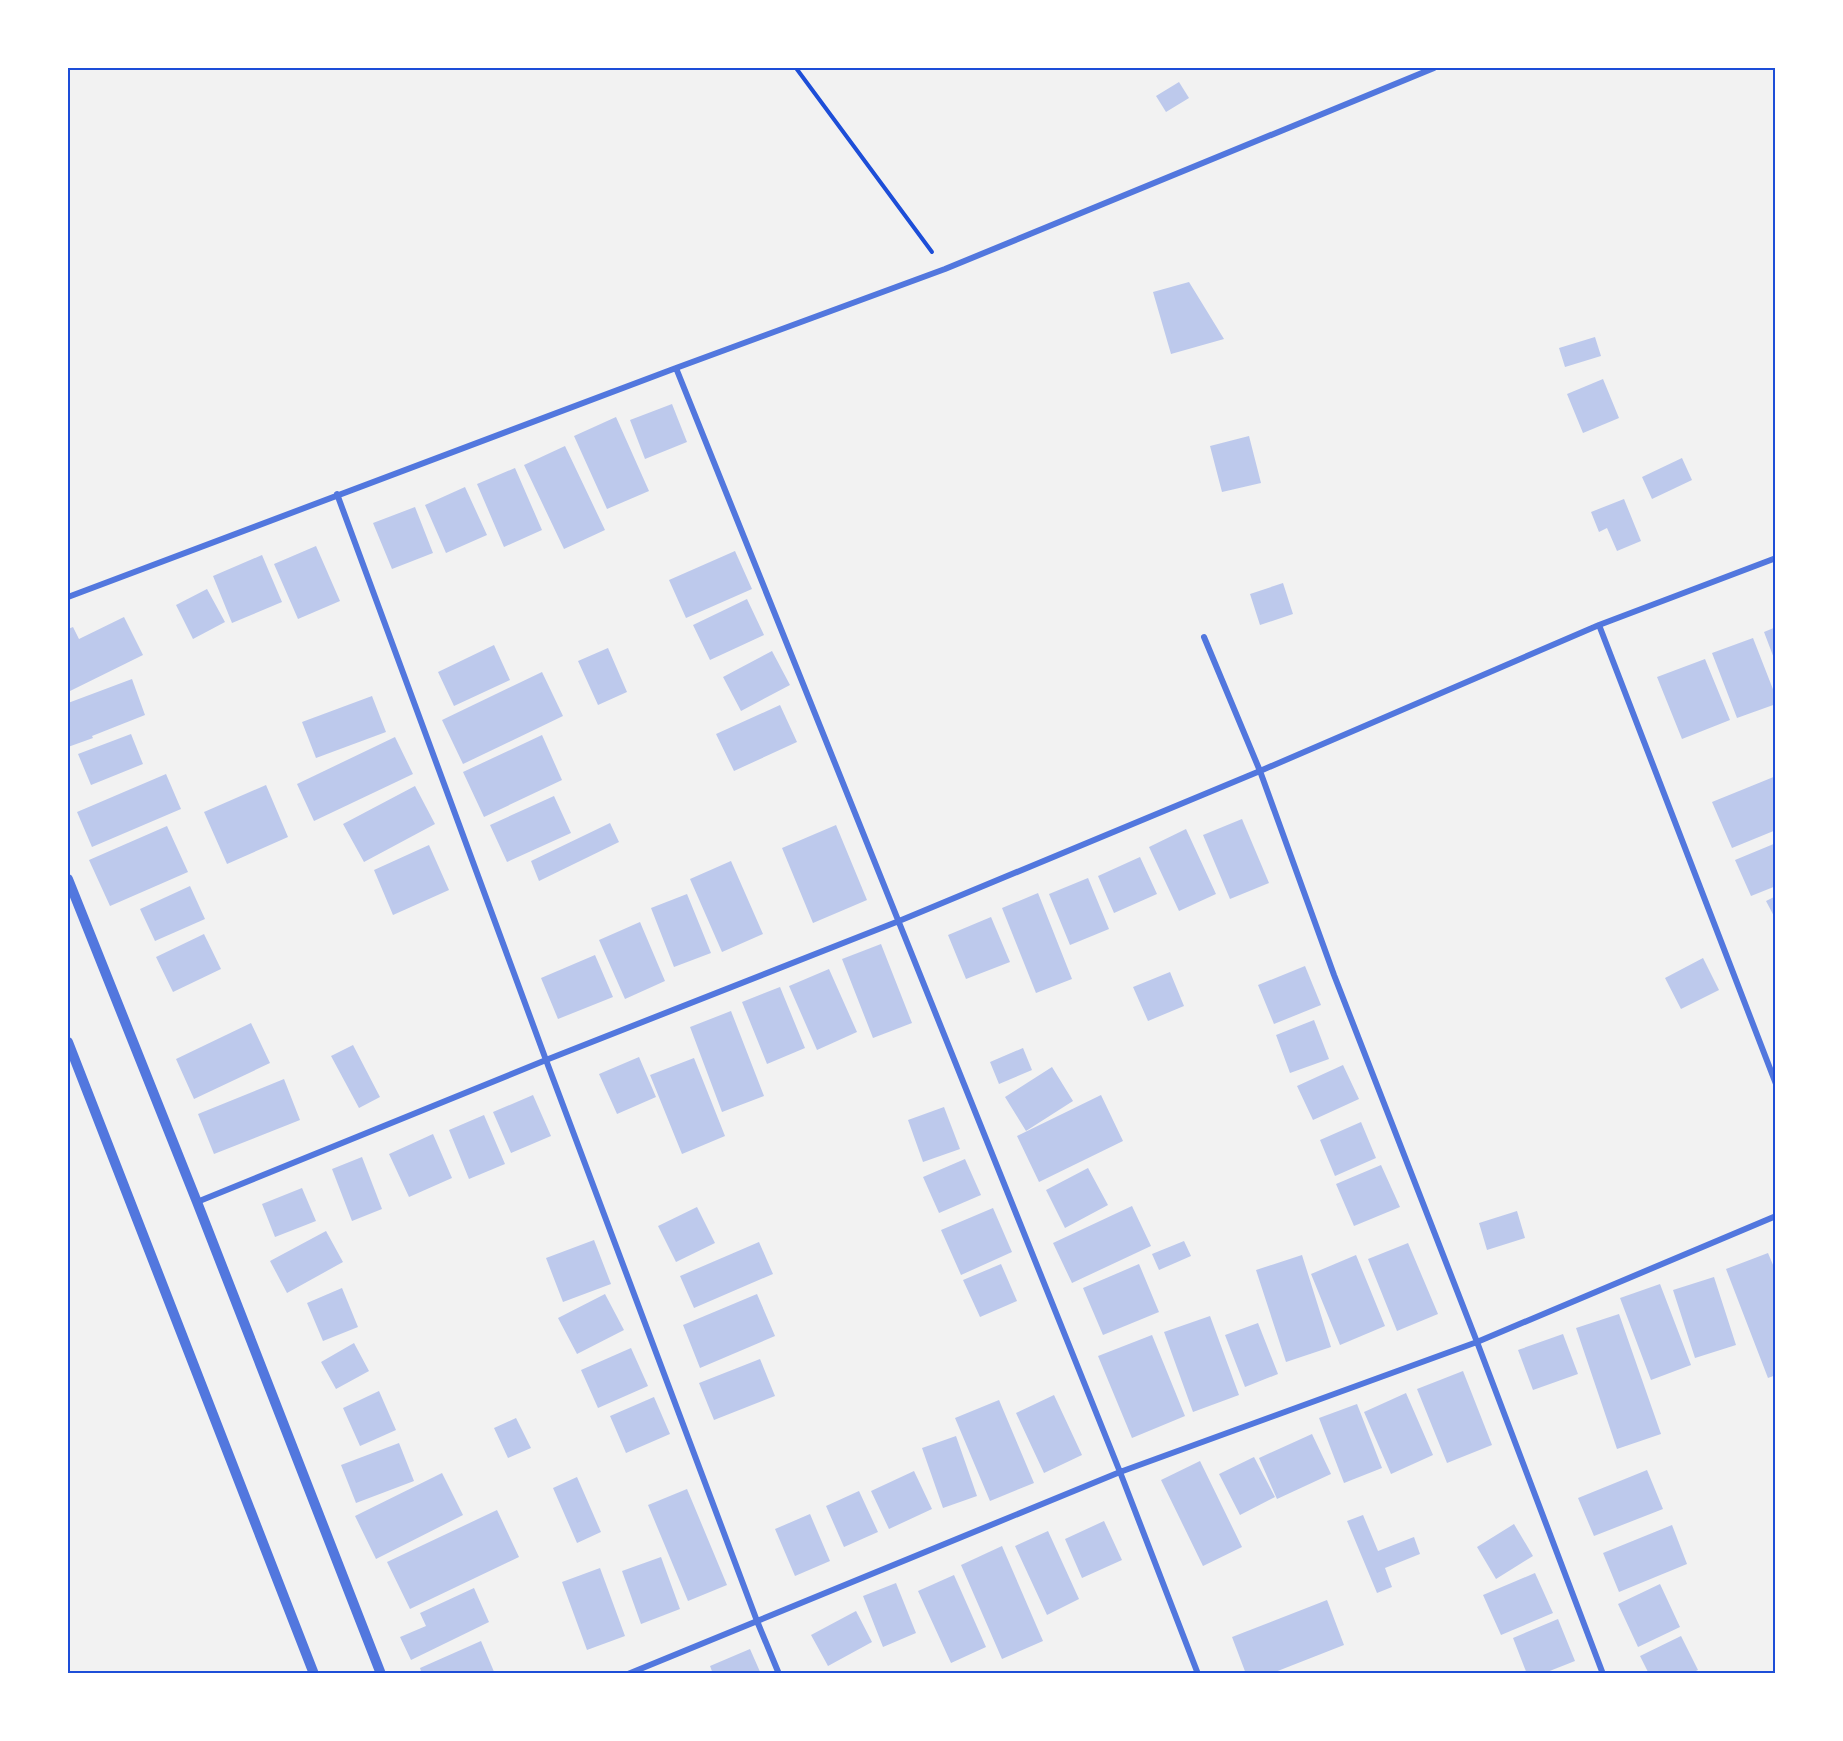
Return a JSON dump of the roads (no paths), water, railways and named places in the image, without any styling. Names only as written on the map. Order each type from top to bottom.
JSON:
[{"type":"street","points":[[68,597],[337,494],[945,269],[1434,68]]},
{"type":"street","points":[[676,368],[1120,1472],[1198,1674]]},
{"type":"street","points":[[337,494],[546,1060],[778,1674]]},
{"type":"street","points":[[197,1202],[546,1060],[899,921],[1260,771],[1599,625],[1776,558]]},
{"type":"street","points":[[1599,625],[1776,1084]]},
{"type":"street","points":[[1204,637],[1260,771],[1334,975],[1603,1674]]},
{"type":"street","points":[[68,879],[381,1674]]},
{"type":"street","points":[[68,1042],[314,1674]]},
{"type":"street","points":[[628,1674],[1120,1472],[1477,1342],[1776,1215]]}]
